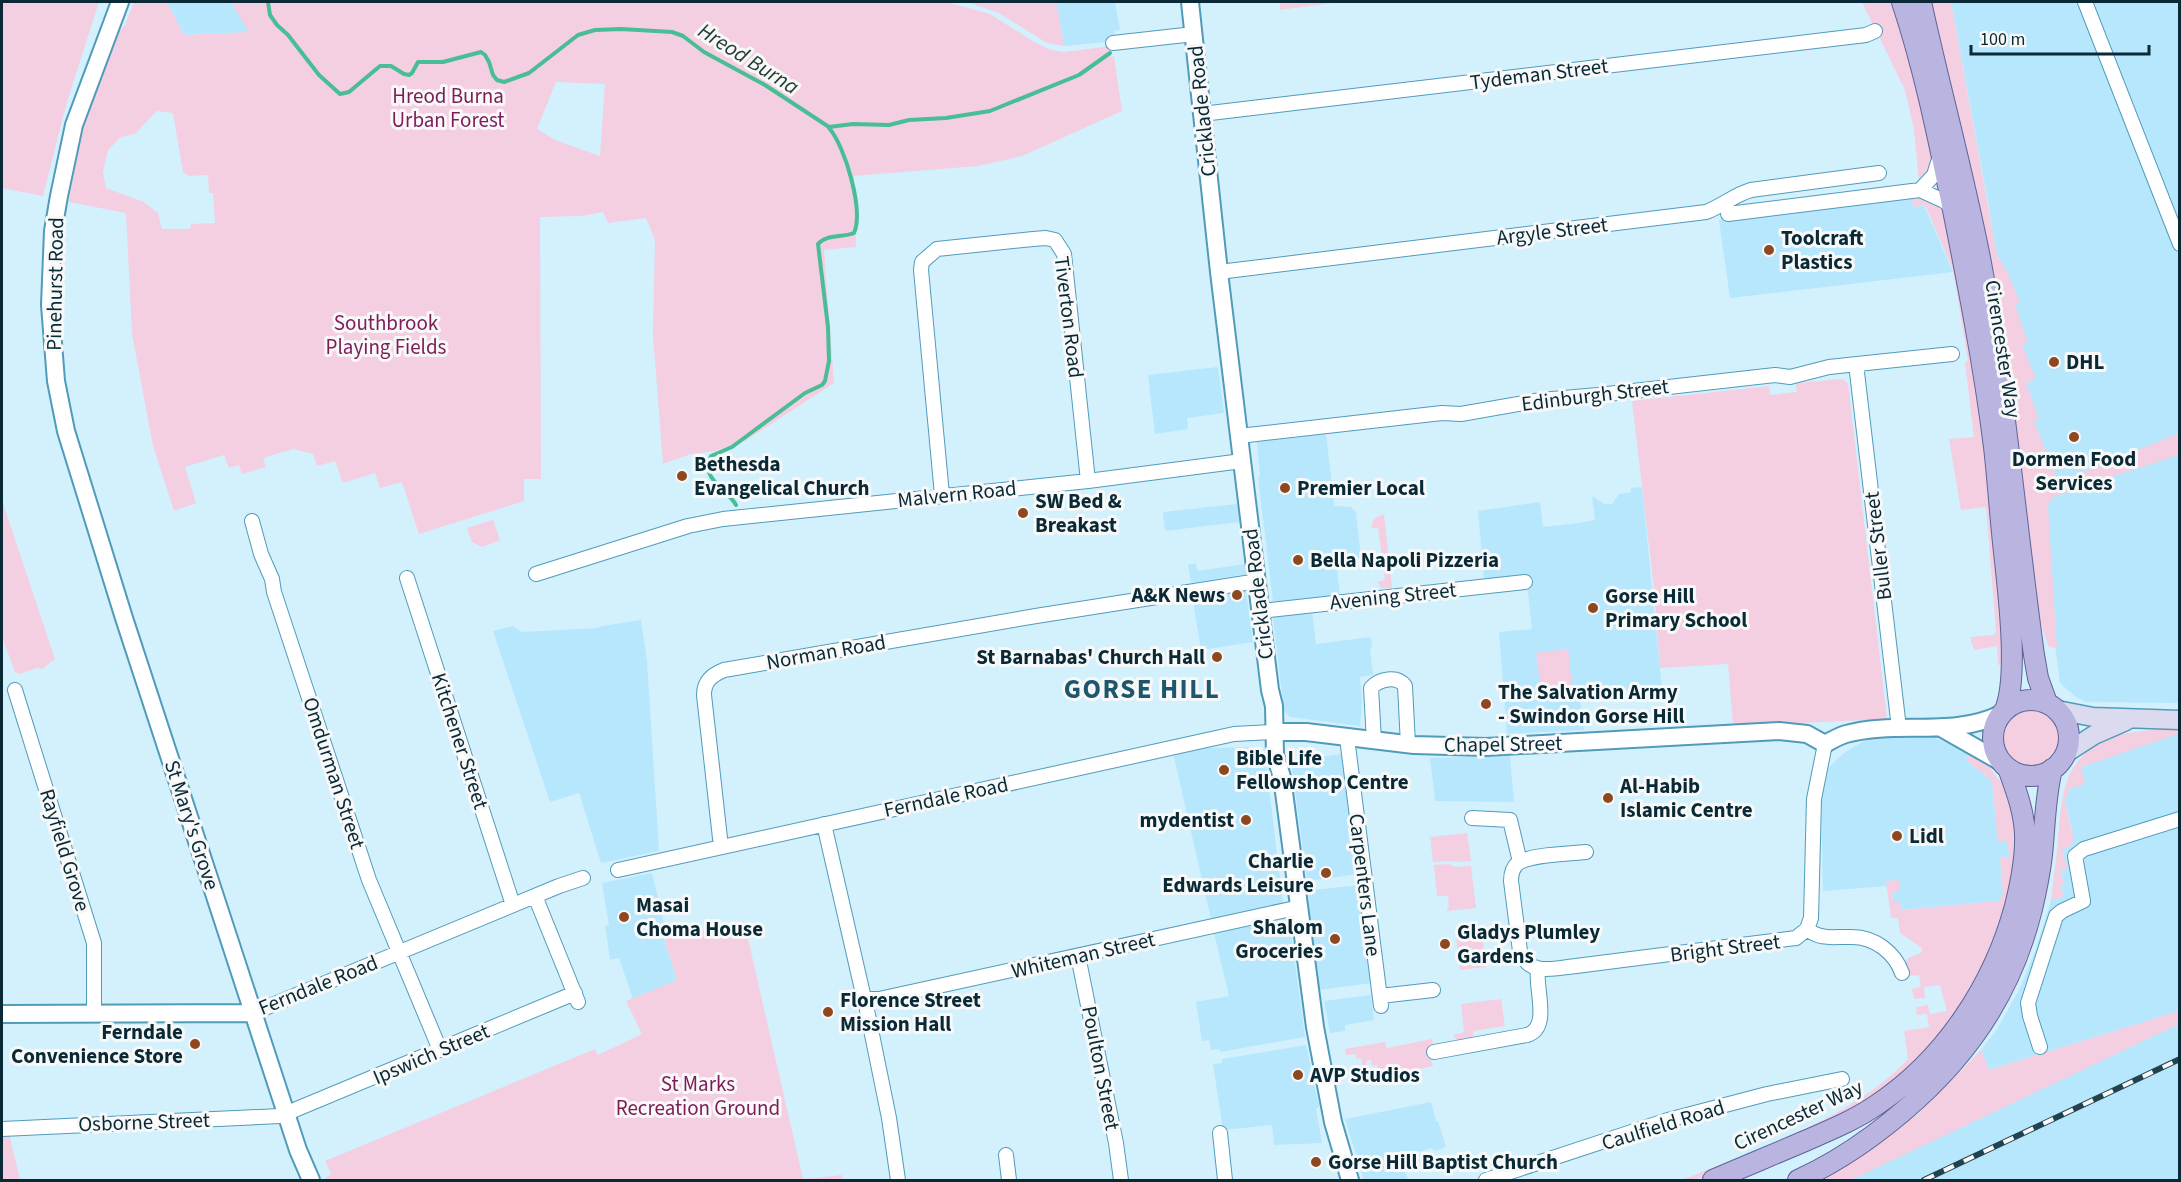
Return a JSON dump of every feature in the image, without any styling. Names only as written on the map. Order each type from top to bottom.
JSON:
[{"type":"main road","name":"Cirencester Way","points":[[1902,2],[1916,49],[1953,208],[1971,302],[1997,477],[2011,650],[2010,691],[2003,712]]},
{"type":"main road","name":"Cirencester Way","points":[[1921,2],[1959,156],[1981,264],[2008,433],[2034,655],[2038,678],[2052,706]]},
{"type":"main road","points":[[2128,720],[2094,735],[2066,753],[2052,769],[2040,774],[2027,776],[2005,765],[1995,750],[1993,741],[1996,722],[2003,712],[2015,703],[2028,700],[2085,716],[2128,720],[2180,720]]},
{"type":"main road","points":[[2052,706],[2068,730],[2066,753]]},
{"type":"main road","name":"Cirencester Way","points":[[1713,1180],[1829,1131],[1876,1106],[1896,1091],[1933,1056],[1960,1023],[1979,993],[1999,953],[2010,923],[2022,874],[2025,853],[2022,808],[2005,765]]},
{"type":"main road","points":[[1798,1180],[1862,1143],[1907,1109],[1952,1066],[1987,1019],[2012,971],[2032,910],[2042,857],[2046,802],[2052,769]]},
{"type":"street","name":"Pinehurst Road","points":[[120,2],[74,125],[53,231],[50,305],[53,357],[66,430],[130,638]]},
{"type":"street","name":"Cricklade Road","points":[[1190,2],[1219,272],[1270,690],[1274,706],[1275,755],[1281,774],[1315,1027],[1328,1101],[1350,1180]]},
{"type":"street","points":[[2085,2],[2180,244]]},
{"type":"street","name":"Tydeman Street","points":[[1202,114],[1866,35],[1875,31]]},
{"type":"street","points":[[1113,43],[1194,34]]},
{"type":"street","points":[[1920,189],[1934,175],[1941,151]]},
{"type":"street","name":"Argyle Street","points":[[1219,272],[1706,212],[1751,190],[1879,173]]},
{"type":"street","points":[[1728,214],[1920,189],[1953,208]]},
{"type":"street","name":"Tiverton Road","points":[[942,495],[922,262],[937,249],[1022,240],[1046,238],[1055,240],[1064,254],[1089,481]]},
{"type":"street","name":"Edinburgh Street","points":[[1239,436],[1442,413],[1461,414],[1571,396],[1775,375],[1790,377],[1828,367],[1952,354]]},
{"type":"street","name":"Buller Street","points":[[1856,364],[1899,728]]},
{"type":"street","name":"Malvern Road","points":[[536,574],[707,521],[1089,481],[1242,461]]},
{"type":"street","name":"Omdurman Street","points":[[257,528],[261,554],[270,573],[274,592],[369,880],[440,1050]]},
{"type":"street","name":"Kitchener Street","points":[[407,578],[513,905]]},
{"type":"street","name":"Norman Road","points":[[722,847],[704,695],[705,685],[717,673],[1113,603],[1258,581]]},
{"type":"street","name":"Avening Street","points":[[1261,611],[1525,582]]},
{"type":"street","name":"St Mary's Grove","points":[[130,638],[303,1164],[311,1180]]},
{"type":"street","points":[[1374,741],[1371,688],[1377,682],[1397,680],[1405,686],[1408,745]]},
{"type":"street","name":"Rayfield Grove","points":[[15,690],[94,943],[94,1013]]},
{"type":"street","points":[[1825,744],[1848,734],[1899,728],[1943,729],[1980,723],[2003,712]]},
{"type":"street","points":[[1943,729],[2005,765]]},
{"type":"street","name":"Chapel Street","points":[[1274,732],[1306,732],[1408,745],[1486,747],[1779,731],[1807,734],[1825,744]]},
{"type":"street","name":"Ferndale Road","points":[[618,870],[1234,734],[1274,732]]},
{"type":"street","name":"Carpenters Lane","points":[[1347,738],[1377,995],[1433,990]]},
{"type":"street","name":"Bright Street","points":[[1532,967],[1786,941],[1800,937],[1808,929],[1812,912],[1814,799],[1825,744]]},
{"type":"street","points":[[1472,818],[1510,820],[1520,862]]},
{"type":"street","points":[[2040,1047],[2028,1003],[2056,916],[2084,901],[2074,861],[2075,856],[2084,849],[2180,819]]},
{"type":"street","points":[[824,824],[863,994],[867,999],[867,1010],[890,1118],[898,1180]]},
{"type":"street","points":[[1434,1052],[1449,1043],[1529,1035],[1536,1032],[1541,1023],[1532,967],[1520,951],[1511,881],[1513,868],[1520,862],[1586,852]]},
{"type":"street","name":"Ferndale Road","points":[[2,1014],[253,1013],[583,878]]},
{"type":"street","name":"Ipswich Street","points":[[286,1113],[440,1050],[577,998],[535,896]]},
{"type":"street","name":"Whiteman Street","points":[[867,999],[879,999],[957,983],[1300,907]]},
{"type":"street","points":[[1808,929],[1822,937],[1863,938],[1895,948],[1902,973]]},
{"type":"street","name":"Poulton Street","points":[[1078,956],[1116,1143],[1121,1180]]},
{"type":"street","name":"Caulfield Road","points":[[1486,1180],[1668,1120],[1767,1094],[1842,1079]]},
{"type":"street","name":"Osborne Street","points":[[2,1129],[276,1116],[286,1113]]},
{"type":"street","points":[[1220,1133],[1225,1180]]},
{"type":"street","points":[[1006,1155],[1009,1180]]},
{"type":"shaded area","points":[[167,2],[231,2],[250,32],[184,35]]},
{"type":"shaded area","points":[[1056,2],[1115,2],[1120,30],[1114,31],[1115,41],[1064,46]]},
{"type":"shaded area","points":[[1951,2],[2179,2],[2179,703],[2086,702],[2076,697],[2060,683],[1989,207]]},
{"type":"shaded area","points":[[1908,195],[1915,207],[1924,205],[1953,272],[1730,298],[1719,220]]},
{"type":"shaded area","points":[[1218,367],[1224,413],[1187,418],[1188,429],[1155,434],[1148,375]]},
{"type":"shaded area","points":[[1326,434],[1332,485],[1338,489],[1333,495],[1334,506],[1351,507],[1356,512],[1361,558],[1336,561],[1340,595],[1273,602],[1258,477],[1260,477],[1257,442]]},
{"type":"shaded area","name":"Gorse Hill Primary School","points":[[1642,487],[1662,688],[1579,693],[1584,730],[1507,734],[1499,632],[1532,629],[1526,575],[1484,579],[1478,511],[1540,502],[1543,527],[1579,523],[1595,520],[1592,496],[1604,504],[1612,504],[1619,494],[1631,492],[1631,488]]},
{"type":"shaded area","points":[[1237,504],[1239,522],[1165,531],[1163,512]]},
{"type":"shaded area","points":[[1196,563],[1197,571],[1245,564],[1247,574],[1191,583],[1188,565]]},
{"type":"shaded area","points":[[1242,588],[1246,591],[1253,642],[1201,650],[1192,595]]},
{"type":"shaded area","points":[[1312,610],[1316,644],[1371,637],[1373,675],[1360,677],[1362,703],[1360,726],[1290,717],[1284,711],[1273,618],[1276,614]]},
{"type":"shaded area","points":[[641,620],[647,661],[659,851],[601,863],[579,793],[550,802],[493,631],[513,626],[522,632],[597,628]]},
{"type":"shaded area","points":[[2178,733],[2179,1011],[1989,1070],[1981,1050],[1997,1029],[2018,992],[2034,954],[2051,901],[2064,896],[2060,886],[2064,884],[2060,871],[2067,868],[2062,850],[2073,833],[2065,801],[2080,767]]},
{"type":"shaded area","points":[[1921,735],[1935,738],[1971,754],[1965,759],[1992,781],[1998,842],[2008,842],[2010,857],[2000,859],[2003,893],[1999,901],[1900,910],[1893,902],[1892,892],[1899,891],[1887,881],[1887,886],[1823,891],[1821,786],[1826,770],[1845,752],[1877,736]]},
{"type":"shaded area","points":[[1258,747],[1265,755],[1283,903],[1211,919],[1173,753],[1200,748]]},
{"type":"shaded area","points":[[1343,754],[1358,874],[1307,881],[1291,760]]},
{"type":"shaded area","points":[[1510,756],[1514,802],[1435,801],[1430,758]]},
{"type":"shaded area","points":[[652,873],[666,932],[662,933],[677,980],[633,999],[619,958],[610,960],[605,925],[609,925],[602,883]]},
{"type":"shaded area","points":[[1361,885],[1372,983],[1319,990],[1308,896],[1312,890]]},
{"type":"shaded area","points":[[1289,918],[1305,1037],[1220,1052],[1220,1049],[1211,1050],[1209,1040],[1202,1041],[1196,1002],[1229,996],[1214,933]]},
{"type":"shaded area","points":[[1371,995],[1374,1020],[1345,1025],[1345,1031],[1330,1033],[1324,1001]]},
{"type":"shaded area","points":[[2179,1024],[2179,1180],[1851,1180],[1948,1133]]},
{"type":"shaded area","points":[[1306,1045],[1319,1107],[1316,1109],[1322,1143],[1274,1145],[1272,1125],[1223,1130],[1213,1064],[1222,1063],[1222,1059]]},
{"type":"shaded area","points":[[1431,1102],[1446,1147],[1435,1151],[1431,1148],[1407,1156],[1408,1161],[1402,1164],[1408,1180],[1364,1180],[1345,1119]]},
{"type":"green space","points":[[2,2],[99,2],[66,105],[43,196],[2,188]]},
{"type":"green space","points":[[134,2],[167,2],[184,35],[249,32],[231,2],[946,2],[990,14],[1051,50],[1064,52],[1112,46],[1111,57],[1114,56],[1122,111],[1022,156],[978,166],[854,176],[856,247],[824,250],[834,383],[745,441],[715,451],[691,454],[663,464],[653,335],[655,240],[646,218],[608,223],[603,212],[582,216],[540,217],[541,479],[524,479],[524,501],[419,534],[402,482],[380,488],[375,473],[343,483],[335,461],[317,466],[313,454],[293,449],[263,458],[266,467],[242,474],[239,465],[229,468],[224,455],[185,467],[196,503],[174,511],[153,446],[132,334],[126,213],[69,202],[70,165],[83,119],[109,42],[125,25]],"holes":[[[556,82],[605,84],[600,156],[555,140],[537,129]],[[157,111],[173,113],[183,172],[189,176],[208,175],[209,193],[213,193],[215,223],[191,224],[190,229],[162,229],[158,213],[144,202],[106,188],[103,172],[108,150],[121,137],[135,134]]]},
{"type":"green space","points":[[967,2],[1056,2],[1064,46],[1047,43],[999,13]]},
{"type":"green space","points":[[1280,2],[1340,2],[1280,10]]},
{"type":"green space","points":[[1862,2],[1892,2],[1905,36],[1934,160],[1919,181],[1914,130],[1905,90]]},
{"type":"green space","points":[[1929,2],[1951,2],[1997,255],[2008,273],[2020,303],[2015,305],[2028,343],[2022,345],[2036,379],[2026,383],[2039,419],[2034,421],[2058,482],[2179,433],[2179,455],[2052,498],[2048,506],[2057,648],[2049,647],[2038,608],[2022,482]]},
{"type":"green space","points":[[1910,199],[1930,200],[1946,211],[1985,439],[2005,664],[1998,665],[1997,646],[1975,650],[1971,643],[1971,637],[1994,635],[1996,631],[1986,507],[1961,510],[1949,439],[1974,437],[1965,363],[1968,361],[1953,270],[1925,205],[1915,207]]},
{"type":"green space","points":[[1842,379],[1848,383],[1887,719],[1733,726],[1728,664],[1660,668],[1653,580],[1632,401],[1769,386],[1770,395],[1797,392],[1796,383]]},
{"type":"green space","points":[[2,500],[55,659],[42,669],[37,668],[19,674],[15,672],[2,637]]},
{"type":"green space","points":[[1384,514],[1392,588],[1381,588],[1378,582],[1385,580],[1378,528],[1372,528],[1375,519]]},
{"type":"green space","points":[[493,520],[500,540],[482,547],[472,542],[467,528]]},
{"type":"green space","points":[[1568,649],[1573,696],[1542,700],[1536,653]]},
{"type":"green space","points":[[2031,709],[2051,717],[2059,737],[2051,757],[2031,765],[2011,757],[2003,737],[2011,717]]},
{"type":"green space","points":[[2167,729],[2179,730],[2179,738],[2178,734],[2081,767],[2085,784],[2069,789],[2065,802],[2074,839],[2070,846],[2062,850],[2068,868],[2060,871],[2064,884],[2060,886],[2064,896],[2051,901],[2063,797],[2071,772],[2078,761],[2089,750],[2118,735]]},
{"type":"green space","points":[[1971,754],[1989,767],[2003,785],[2013,806],[2017,842],[2011,899],[1975,991],[1930,1050],[1868,1102],[1747,1159],[1695,1180],[1682,1180],[1802,1130],[1860,1099],[1886,1080],[1908,1059],[1904,1031],[1929,1027],[1927,1014],[1917,1015],[1916,1007],[1928,1005],[1930,1014],[1947,1011],[1940,985],[1924,987],[1925,998],[1914,999],[1912,989],[1921,987],[1919,975],[1908,976],[1906,960],[1920,953],[1922,948],[1900,933],[1898,918],[1891,918],[1886,881],[1899,880],[1900,891],[1892,893],[1893,902],[1900,902],[1901,910],[1999,901],[2003,893],[2000,858],[2009,857],[2008,842],[1998,842],[1992,781],[1965,759]]},
{"type":"green space","points":[[1467,833],[1471,861],[1433,862],[1430,837]]},
{"type":"green space","points":[[1448,864],[1456,867],[1471,866],[1476,908],[1447,911],[1448,896],[1437,896],[1434,865]]},
{"type":"green space","name":"St Marks Recreation Ground","points":[[744,921],[803,1179],[842,1175],[843,1180],[323,1180],[331,1174],[325,1161],[595,1049],[598,1055],[642,1034],[626,1001],[677,980],[664,938]]},
{"type":"green space","points":[[1481,925],[1486,967],[1460,970],[1455,928]]},
{"type":"green space","points":[[1501,999],[1505,1026],[1473,1031],[1474,1041],[1462,1041],[1455,1038],[1453,1035],[1464,1032],[1461,1004]]},
{"type":"green space","points":[[2179,1011],[2179,1024],[1851,1180],[1816,1180],[1918,1114],[1981,1050],[1989,1070]]},
{"type":"green space","points":[[1432,1039],[1436,1059],[1431,1060],[1433,1066],[1380,1077],[1377,1065],[1372,1066],[1371,1060],[1366,1061],[1367,1069],[1363,1070],[1361,1058],[1357,1059],[1355,1054],[1346,1055],[1345,1049],[1385,1042],[1387,1048]]},
{"type":"green space","points":[[10,1136],[20,1180],[2,1180],[2,1137]]},
{"type":"waterway","name":"Hreod Burna","points":[[268,2],[270,15],[277,25],[288,35],[319,75],[340,94],[349,92],[380,66],[391,66],[409,75],[418,62],[443,62],[481,52],[489,62],[493,75],[497,80],[504,82],[529,73],[578,35],[595,30],[621,29],[672,32],[683,36],[704,52],[765,85],[829,127],[853,124],[889,125],[909,120],[946,118],[990,111],[1079,75],[1110,53]]},
{"type":"waterway","points":[[736,505],[711,477],[709,471],[711,456],[732,447],[825,381],[829,361],[828,327],[818,244],[830,237],[854,233],[857,209],[847,163],[829,128]]},
{"type":"railway","points":[[1924,1180],[2180,1059]]},
{"type":"place","name":"Toolcraft Plastics","points":[[1769,250]]},
{"type":"place","name":"DHL","points":[[2054,362]]},
{"type":"place","name":"Dormen Food Services","points":[[2074,437]]},
{"type":"place","name":"Bethesda Evangelical Church","points":[[682,476]]},
{"type":"place","name":"Premier Local","points":[[1285,488]]},
{"type":"place","name":"SW Bed & Breakast","points":[[1023,513]]},
{"type":"place","name":"Bella Napoli Pizzeria","points":[[1298,560]]},
{"type":"place","name":"A&K News","points":[[1237,595]]},
{"type":"place","name":"Gorse Hill Primary School","points":[[1593,608]]},
{"type":"place","name":"St Barnabas' Church Hall","points":[[1217,657]]},
{"type":"place","name":"The Salvation Army - Swindon Gorse Hill","points":[[1486,704]]},
{"type":"place","name":"Bible Life Fellowshop Centre","points":[[1224,770]]},
{"type":"place","name":"Al-Habib Islamic Centre","points":[[1608,798]]},
{"type":"place","name":"mydentist","points":[[1246,820]]},
{"type":"place","name":"Lidl","points":[[1897,836]]},
{"type":"place","name":"Charlie Edwards Leisure","points":[[1326,873]]},
{"type":"place","name":"Masai Choma House","points":[[624,917]]},
{"type":"place","name":"Shalom Groceries","points":[[1335,939]]},
{"type":"place","name":"Gladys Plumley Gardens","points":[[1445,944]]},
{"type":"place","name":"Florence Street Mission Hall","points":[[828,1012]]},
{"type":"place","name":"Ferndale Convenience Store","points":[[195,1044]]},
{"type":"place","name":"AVP Studios","points":[[1298,1075]]},
{"type":"place","name":"Gorse Hill Baptist Church","points":[[1316,1162]]},
{"type":"district","name":"GORSE HILL","points":[[1142,689]]},
{"type":"park label","name":"Hreod Burna Urban Forest","points":[[448,108]]},
{"type":"park label","name":"Southbrook Playing Fields","points":[[386,335]]}]
